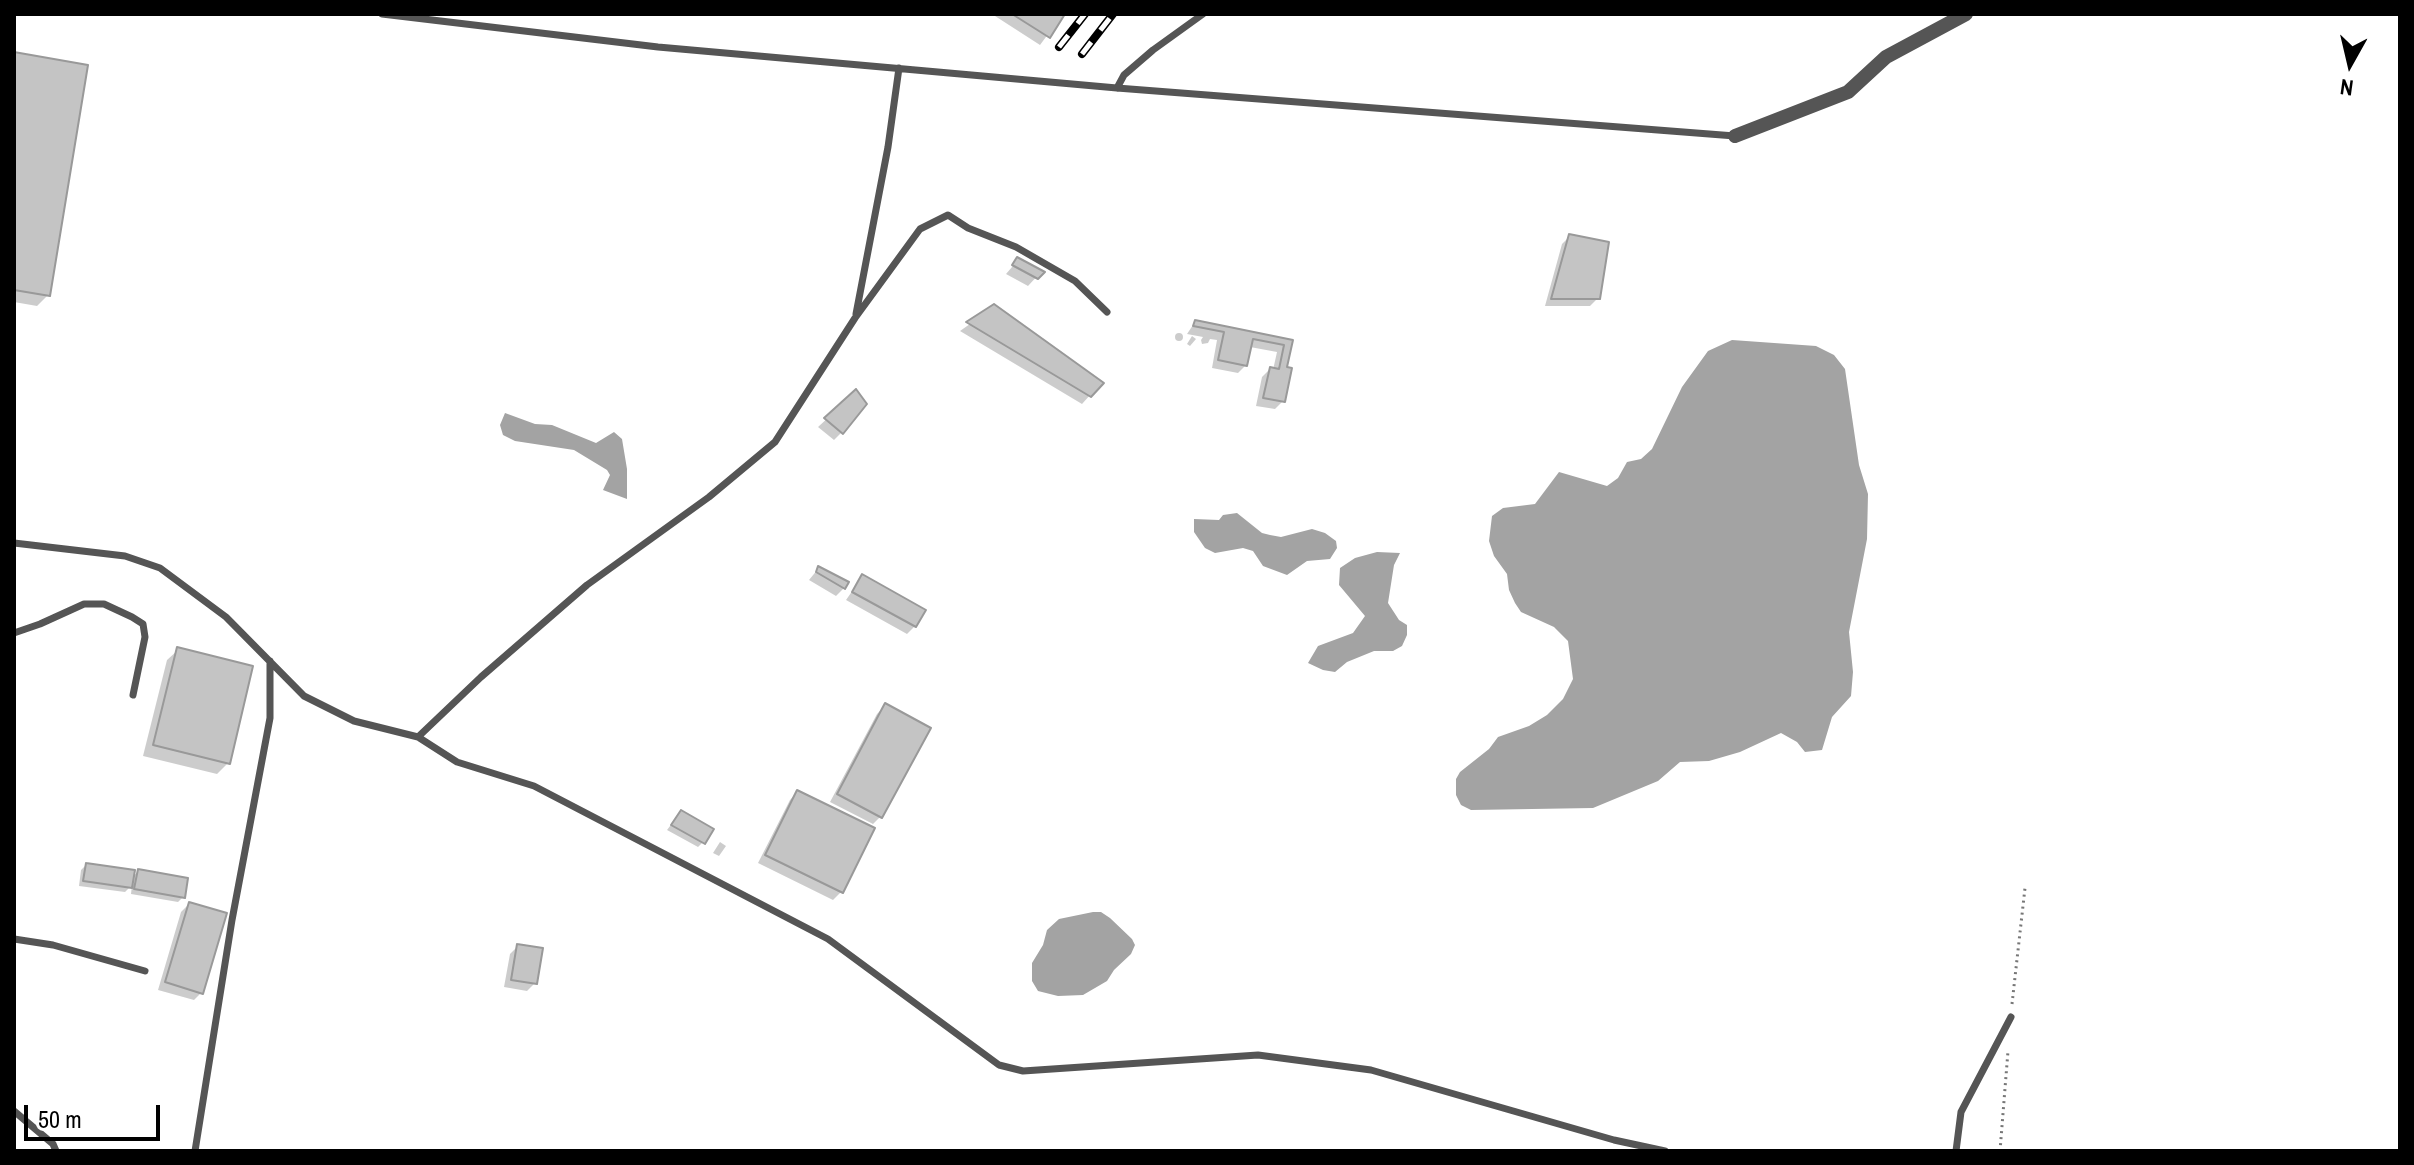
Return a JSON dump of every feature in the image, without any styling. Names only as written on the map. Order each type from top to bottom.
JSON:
[{"type":"street","points":[[1735,136],[1848,92],[1886,57],[1966,14]]},
{"type":"lane","points":[[382,14],[658,47],[1117,88],[1735,136]]},
{"type":"lane","points":[[1117,88],[1124,75],[1203,14]]},
{"type":"lane","points":[[855,318],[888,147],[899,68]]},
{"type":"lane","points":[[418,737],[481,677],[587,585],[709,497],[775,442],[855,318],[920,229],[948,215],[968,228],[1016,247],[1075,281],[1107,312]]},
{"type":"lane","points":[[14,543],[125,556],[160,568],[226,617],[304,696],[354,721],[418,737],[457,762],[534,786],[828,939],[999,1065],[1023,1071],[1258,1055],[1371,1070],[1614,1140],[1665,1151]]},
{"type":"lane","points":[[14,633],[84,604],[104,604],[132,617],[143,624],[145,637],[133,695]]},
{"type":"lane","points":[[195,1151],[232,920],[270,718],[270,661]]},
{"type":"lane","points":[[14,939],[53,945],[145,971]]},
{"type":"lane","points":[[1956,1151],[1961,1112],[2011,1017]]},
{"type":"lane","points":[[14,1111],[53,1144],[56,1151]]},
{"type":"path","points":[[2011,1017],[2025,888]]},
{"type":"path","points":[[2000,1151],[2008,1047]]},
{"type":"shaded area","points":[[1732,340],[1816,346],[1834,355],[1845,369],[1859,465],[1868,494],[1867,539],[1849,632],[1853,672],[1851,696],[1832,717],[1822,750],[1805,752],[1797,742],[1781,733],[1740,752],[1709,761],[1680,762],[1658,781],[1593,808],[1471,810],[1461,805],[1456,795],[1456,779],[1460,772],[1489,749],[1498,737],[1529,726],[1547,715],[1563,699],[1573,679],[1568,641],[1554,627],[1521,612],[1515,603],[1507,574],[1494,556],[1489,541],[1492,516],[1503,508],[1535,504],[1559,472],[1607,486],[1618,478],[1627,462],[1641,459],[1652,449],[1682,387],[1708,351]]},
{"type":"shaded area","points":[[505,413],[535,424],[552,425],[596,443],[614,432],[622,439],[627,469],[627,499],[603,490],[610,475],[607,470],[574,450],[515,441],[503,435],[500,425]]},
{"type":"shaded area","points":[[1237,513],[1262,533],[1281,537],[1312,529],[1336,541],[1337,548],[1330,559],[1307,561],[1287,575],[1263,566],[1253,551],[1243,548],[1215,553],[1205,548],[1194,532],[1194,519],[1219,520],[1223,515]]},
{"type":"shaded area","points":[[1377,552],[1400,553],[1394,565],[1388,603],[1399,620],[1407,625],[1402,646],[1393,651],[1374,651],[1347,662],[1335,672],[1308,663],[1318,646],[1353,633],[1365,616],[1339,585],[1340,568],[1355,558]]},
{"type":"shaded area","points":[[1101,912],[1110,918],[1132,939],[1135,945],[1131,954],[1107,981],[1083,995],[1058,996],[1038,991],[1032,981],[1032,963],[1043,945],[1047,930],[1059,919]]},
{"type":"building","points":[[1012,14],[1065,14],[1050,38]]},
{"type":"building","points":[[14,52],[88,65],[50,296],[14,290]]},
{"type":"building","points":[[1569,234],[1609,242],[1600,299],[1551,299]]},
{"type":"building","points":[[1017,257],[1045,272],[1038,279],[1012,265]]},
{"type":"building","points":[[994,304],[1104,383],[1091,397],[966,322]]},
{"type":"building","points":[[1195,320],[1293,340],[1287,367],[1292,368],[1285,402],[1263,398],[1270,367],[1279,369],[1284,345],[1253,339],[1247,366],[1218,360],[1224,332],[1193,326]]},
{"type":"building","points":[[856,389],[867,404],[843,434],[824,418]]},
{"type":"building","points":[[818,566],[849,582],[845,589],[816,572]]},
{"type":"building","points":[[862,574],[926,610],[916,627],[852,592]]},
{"type":"building","points":[[177,647],[253,666],[230,764],[153,745]]},
{"type":"building","points":[[885,703],[931,728],[882,818],[837,794]]},
{"type":"building","points":[[797,790],[875,828],[843,893],[765,855]]},
{"type":"building","points":[[681,810],[714,829],[705,844],[671,825]]},
{"type":"building","points":[[86,863],[135,870],[132,888],[83,881]]},
{"type":"building","points":[[138,869],[188,878],[185,898],[134,889]]},
{"type":"building","points":[[189,902],[227,913],[203,994],[165,982]]},
{"type":"building","points":[[517,944],[543,948],[537,984],[511,980]]},
{"type":"railway","points":[[1059,47],[1085,14]]},
{"type":"railway","points":[[1082,54],[1113,14]]}]
